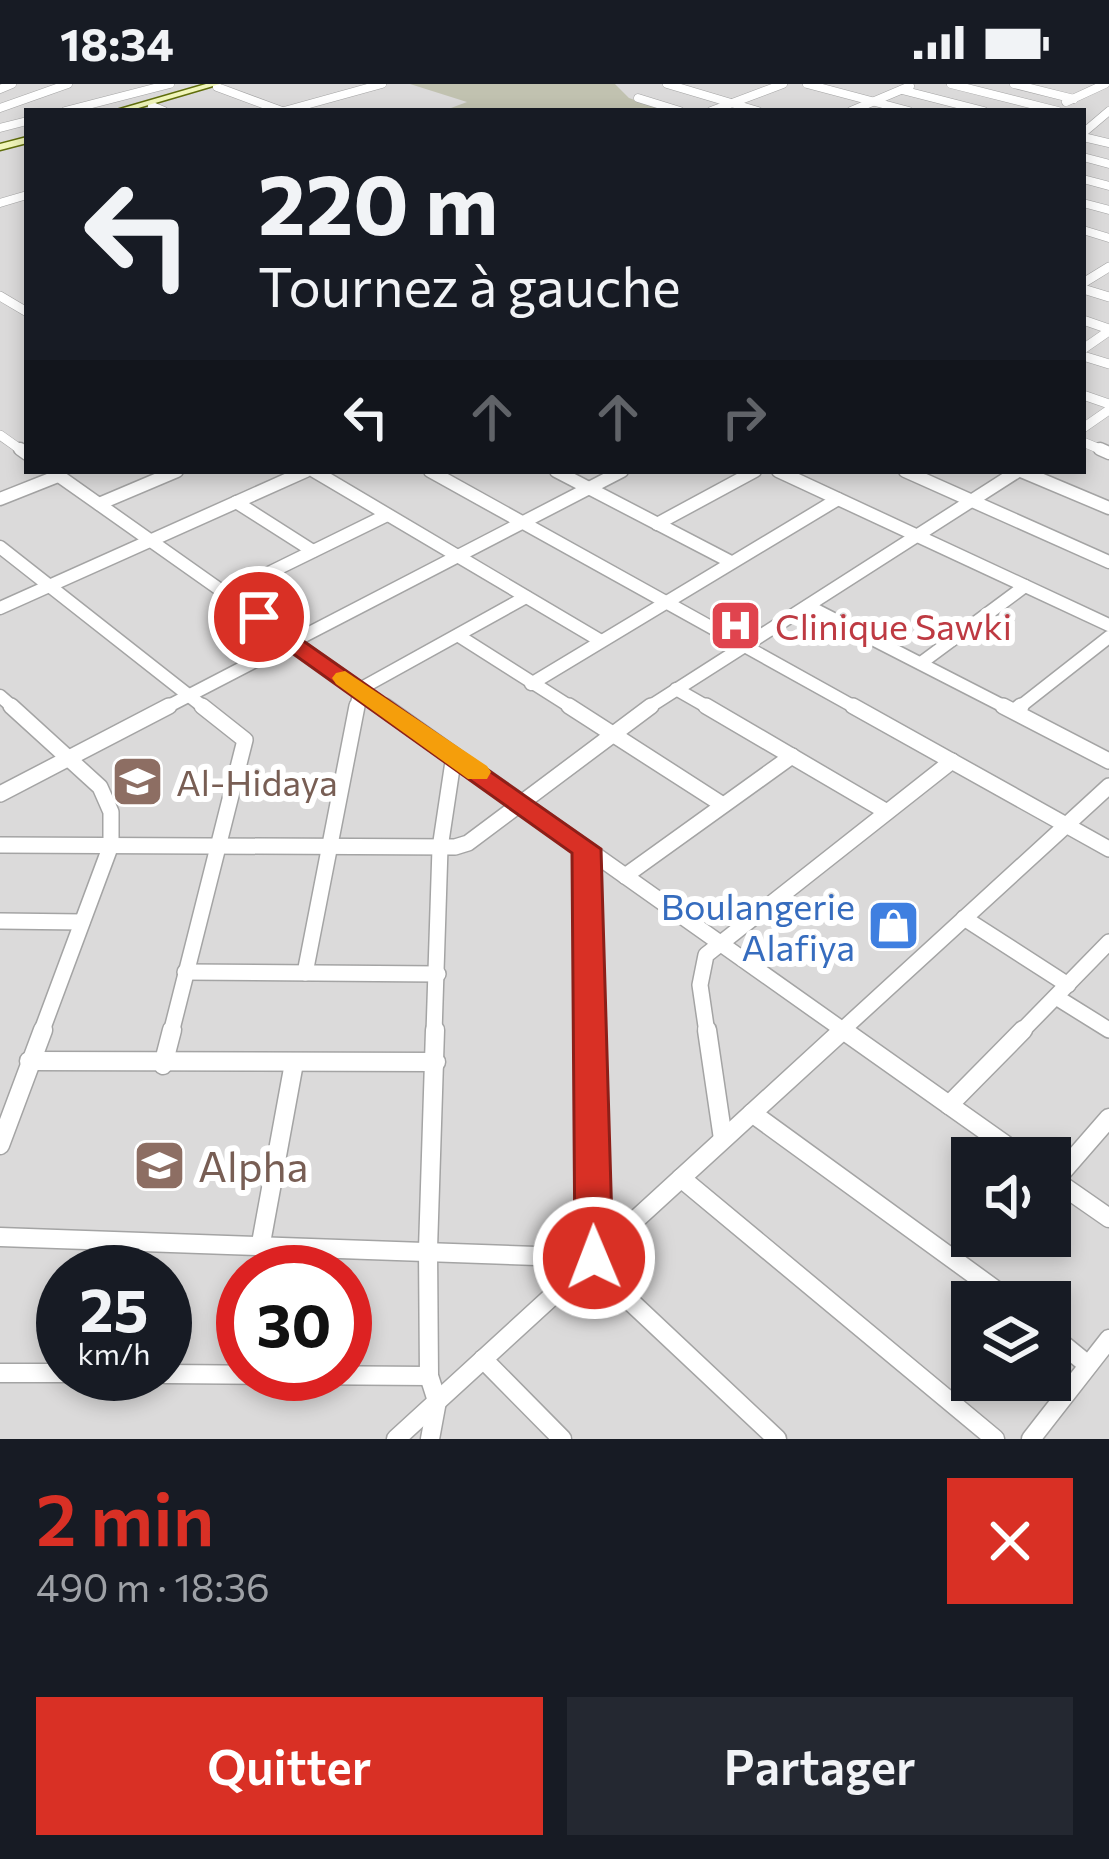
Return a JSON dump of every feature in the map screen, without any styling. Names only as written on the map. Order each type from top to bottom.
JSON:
[{"type":"main road","points":[[144,108],[221,85]]},
{"type":"main road","points":[[130,108],[221,85]]},
{"type":"street","points":[[0,89],[11,84]]},
{"type":"street","points":[[0,108],[68,84]]},
{"type":"street","points":[[77,108],[170,84]]},
{"type":"street","points":[[294,108],[382,84]]},
{"type":"street","points":[[667,84],[746,108]]},
{"type":"street","points":[[739,84],[764,91]]},
{"type":"street","points":[[720,108],[783,84]]},
{"type":"street","points":[[806,84],[898,108]]},
{"type":"street","points":[[831,91],[848,84]]},
{"type":"street","points":[[857,108],[915,84]]},
{"type":"street","points":[[950,84],[1046,108]]},
{"type":"street","points":[[1014,84],[1074,98]]},
{"type":"street","points":[[1057,108],[1105,84]]},
{"type":"street","points":[[221,85],[274,108]]},
{"type":"street","points":[[902,89],[973,108]]},
{"type":"street","points":[[638,98],[670,108]]},
{"type":"street","points":[[254,108],[265,105]]},
{"type":"street","points":[[152,106],[157,108]]},
{"type":"street","points":[[1086,132],[1109,111]]},
{"type":"street","points":[[1086,118],[1109,123]]},
{"type":"street","points":[[0,203],[24,196]]},
{"type":"street","points":[[15,199],[24,204]]},
{"type":"street","points":[[1086,349],[1109,330]]},
{"type":"street","points":[[0,499],[53,474]]},
{"type":"street","points":[[56,474],[994,1137]]},
{"type":"street","points":[[99,504],[170,474]]},
{"type":"street","points":[[0,608],[302,474]]},
{"type":"street","points":[[314,474],[601,641]]},
{"type":"street","points":[[435,474],[1109,849]]},
{"type":"street","points":[[562,474],[731,562]]},
{"type":"street","points":[[0,794],[616,474]]},
{"type":"street","points":[[657,524],[749,474]]},
{"type":"street","points":[[784,474],[1109,625]]},
{"type":"street","points":[[912,474],[1109,562]]},
{"type":"street","points":[[0,845],[440,848],[468,842],[609,733],[1014,474]]},
{"type":"street","points":[[1026,474],[1109,508]]},
{"type":"street","points":[[530,684],[838,499]]},
{"type":"street","points":[[236,502],[313,551]]},
{"type":"street","points":[[226,594],[387,515]]},
{"type":"street","points":[[0,547],[245,740],[163,1065]]},
{"type":"street","points":[[921,663],[1025,586]]},
{"type":"street","points":[[360,689],[526,597]]},
{"type":"street","points":[[808,606],[1109,761]]},
{"type":"street","points":[[459,636],[723,806]]},
{"type":"street","points":[[1015,711],[1109,637]]},
{"type":"street","points":[[305,973],[360,689]]},
{"type":"street","points":[[676,689],[887,812]]},
{"type":"street","points":[[0,696],[70,757],[109,800],[111,845],[4,1121],[0,1145]]},
{"type":"street","points":[[430,1439],[437,1402],[429,1376],[428,1249],[440,848],[454,755]]},
{"type":"street","points":[[625,876],[792,756]]},
{"type":"street","points":[[723,1139],[700,969],[720,944],[952,761]]},
{"type":"street","points":[[396,1439],[1109,786]]},
{"type":"street","points":[[587,849],[594,1258],[613,1285],[777,1439]]},
{"type":"street","points":[[964,918],[1109,1030]]},
{"type":"street","points":[[0,920],[82,922]]},
{"type":"street","points":[[949,1105],[1109,942]]},
{"type":"street","points":[[185,972],[438,974]]},
{"type":"street","points":[[29,1061],[163,1065],[436,1062]]},
{"type":"street","points":[[261,1243],[294,1063]]},
{"type":"street","points":[[752,1112],[986,1281]]},
{"type":"street","points":[[1071,1158],[1109,1118]]},
{"type":"street","points":[[681,1178],[995,1439]]},
{"type":"street","points":[[1071,1191],[1109,1218]]},
{"type":"street","points":[[0,1237],[594,1258]]},
{"type":"street","points":[[1031,1439],[1109,1339]]},
{"type":"street","points":[[1071,1351],[1088,1365]]},
{"type":"street","points":[[483,1359],[562,1439]]},
{"type":"street","points":[[0,1372],[36,1373]]},
{"type":"street","points":[[192,1374],[429,1376]]},
{"type":"shaded area","points":[[0,84],[1109,84],[1109,1439],[0,1439]]},
{"type":"shaded area","points":[[410,84],[615,84],[629,98],[657,108],[451,108],[467,102]]},
{"type":"slow traffic","points":[[345,678],[477,772]]},
{"type":"place","name":"Clinique Sawki","points":[[736,625]]},
{"type":"place","name":"Al-Hidaya","points":[[137,781]]},
{"type":"place","name":"Boulangerie Alafiya","points":[[894,926]]},
{"type":"place","name":"Alpha","points":[[159,1165]]},
{"type":"route","points":[[259,617],[587,849],[594,1258]]}]
